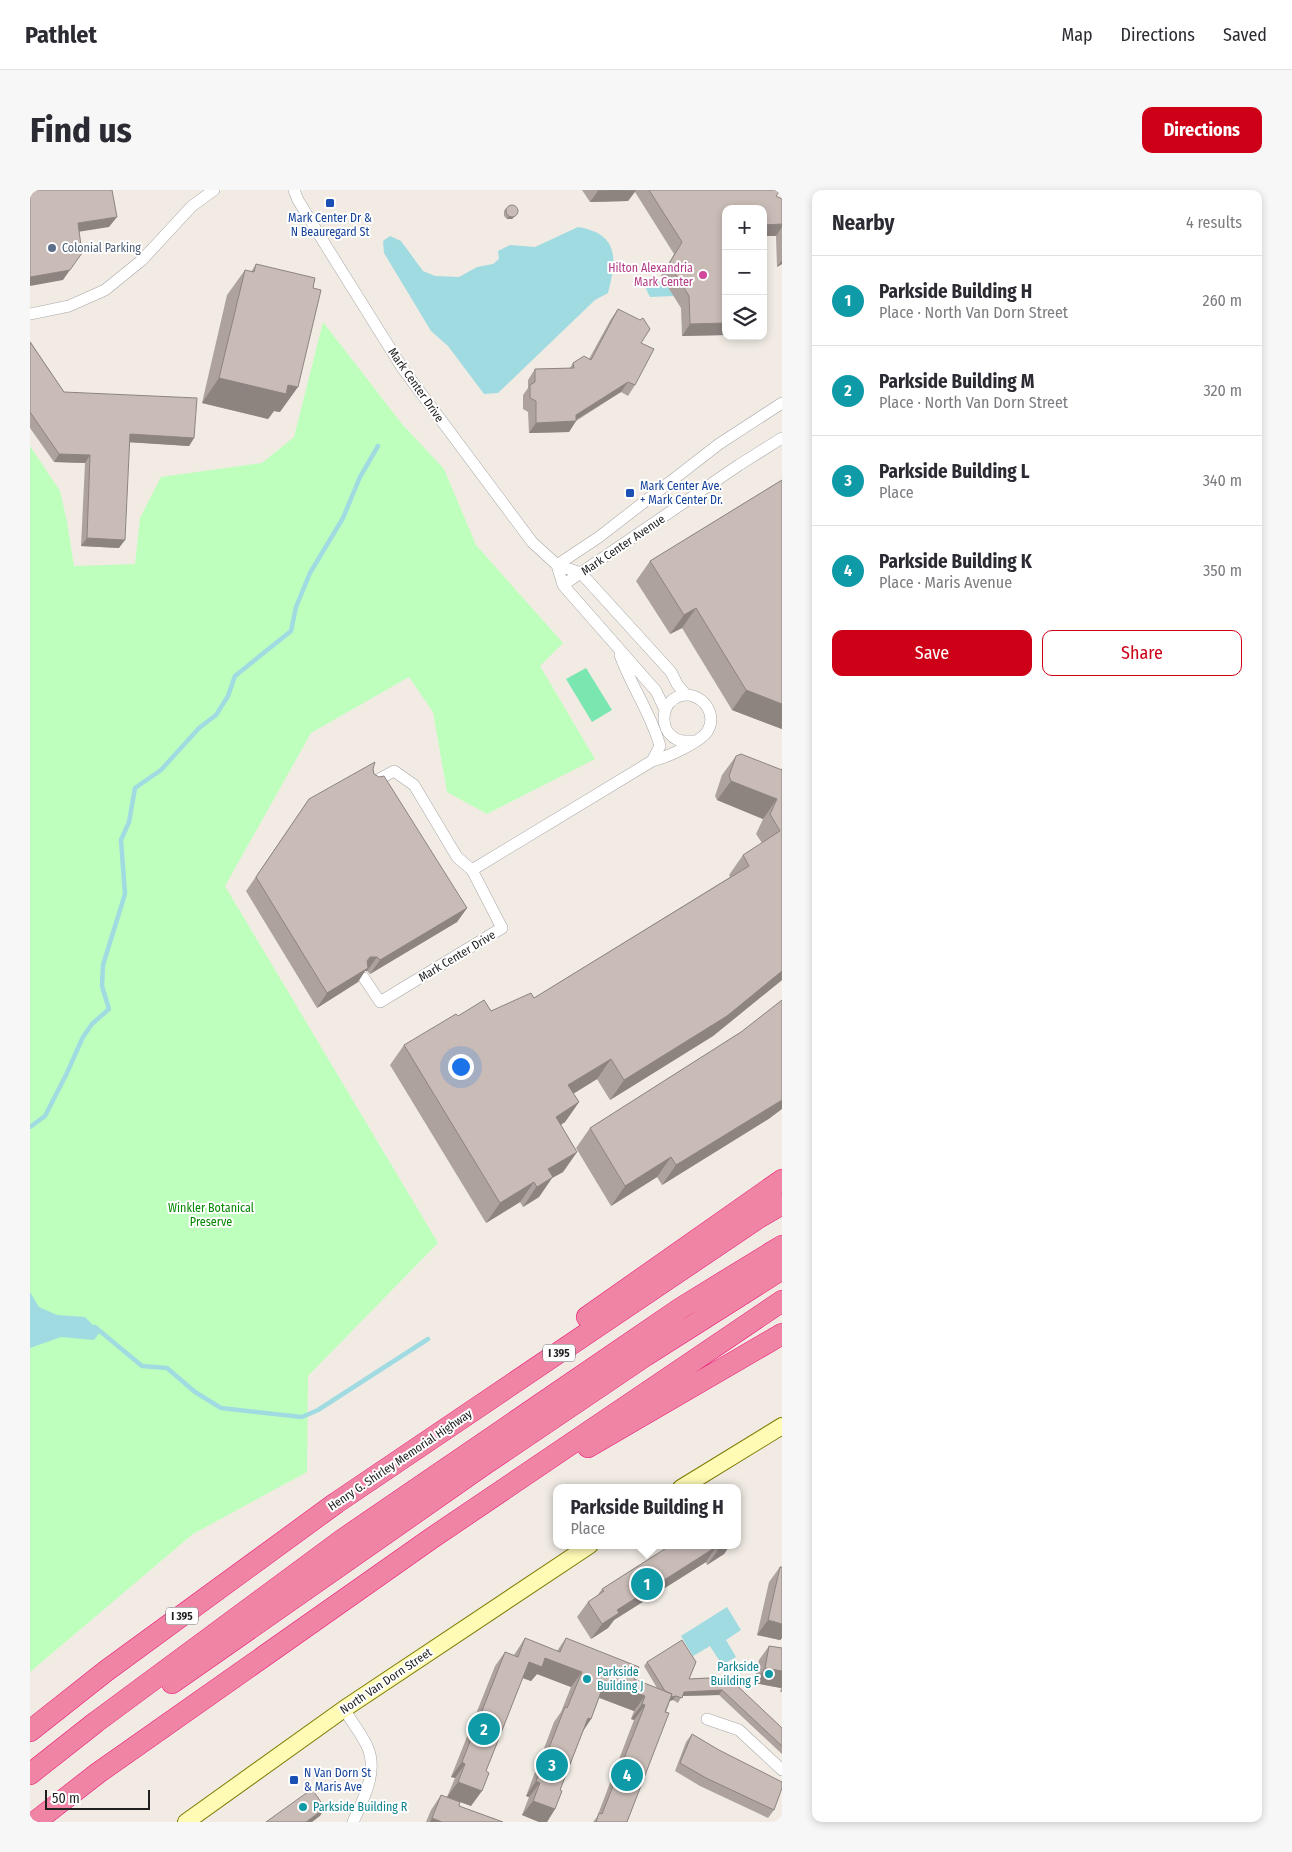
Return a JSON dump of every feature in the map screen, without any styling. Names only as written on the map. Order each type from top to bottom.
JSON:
[{"type":"highway","points":[[336,1503],[614,1298],[782,1180]]},
{"type":"highway","name":"Henry G. Shirley Memorial Highway","points":[[30,1731],[106,1671],[336,1503],[758,1218],[782,1204]]},
{"type":"highway","points":[[30,1774],[96,1722],[342,1540],[681,1308],[782,1246]]},
{"type":"highway","points":[[30,1782],[485,1464],[645,1356],[782,1269]]},
{"type":"highway","points":[[35,1822],[98,1773],[432,1538],[782,1301]]},
{"type":"highway","points":[[432,1538],[782,1334]]},
{"type":"main road","points":[[687,1484],[782,1426]]},
{"type":"main road","name":"North Van Dorn Street","points":[[186,1822],[344,1709],[584,1549]]},
{"type":"street","points":[[30,314],[69,306],[105,290],[142,260],[192,206],[214,190]]},
{"type":"street","name":"Mark Center Drive","points":[[294,190],[327,248],[403,369],[532,542],[557,565],[581,573],[670,672],[676,684],[686,695]]},
{"type":"street","name":"Mark Center Avenue","points":[[557,565],[599,537],[719,444],[782,403]]},
{"type":"street","name":"Mark Center Avenue","points":[[563,585],[739,465],[782,438]]},
{"type":"street","points":[[557,565],[563,585],[656,691],[666,710]]},
{"type":"street","points":[[616,647],[627,674],[638,692],[655,730],[660,746],[652,761]]},
{"type":"street","points":[[472,870],[652,761],[666,757],[695,741],[706,734],[711,721],[705,703],[693,696],[686,695],[674,700],[666,710],[664,723],[670,735],[681,742],[695,741]]},
{"type":"street","name":"Mark Center Drive","points":[[364,978],[380,1002],[502,928],[472,870],[457,857],[414,785],[394,771],[370,784]]},
{"type":"street","points":[[344,1709],[368,1748],[370,1764],[367,1790],[353,1822]]},
{"type":"street","points":[[707,1719],[739,1730],[782,1770]]},
{"type":"green space","name":"Winkler Botanical Preserve","points":[[323,322],[402,424],[444,469],[476,545],[563,643],[540,666],[595,759],[487,814],[447,792],[433,712],[409,677],[311,733],[225,886],[438,1243],[308,1376],[307,1472],[193,1534],[30,1672],[30,446],[60,491],[74,566],[135,564],[140,518],[161,477],[262,463],[294,437]]},
{"type":"green space","points":[[586,668],[612,710],[592,722],[566,679]]},
{"type":"water","points":[[578,227],[601,235],[612,249],[613,269],[608,293],[595,300],[498,393],[484,394],[448,346],[431,331],[384,253],[383,241],[390,236],[401,241],[423,271],[435,276],[459,277],[477,267],[493,264],[499,259],[498,251],[510,245],[535,247]]},
{"type":"water","points":[[650,282],[665,282],[674,296],[650,297],[646,289]]},
{"type":"water","points":[[30,1292],[39,1307],[57,1315],[85,1317],[100,1332],[94,1340],[61,1337],[30,1348]]},
{"type":"water","points":[[727,1607],[741,1630],[726,1640],[736,1657],[722,1665],[710,1646],[693,1656],[681,1636]]},
{"type":"building","name":"Colonial Parking","points":[[30,190],[112,190],[117,217],[78,223],[82,253],[70,270],[30,277]]},
{"type":"building","name":"Hilton Alexandria Mark Center","points":[[649,190],[780,190],[776,196],[782,199],[782,224],[767,225],[767,205],[722,205],[722,323],[690,324],[689,296],[669,264],[682,242]]},
{"type":"building","points":[[512,205],[518,211],[512,217],[506,211]]},
{"type":"building","points":[[256,264],[315,278],[313,288],[321,290],[298,387],[288,385],[286,394],[219,378],[245,270],[254,272]]},
{"type":"building","points":[[618,309],[640,320],[643,318],[650,329],[641,343],[654,349],[635,385],[628,382],[576,415],[576,421],[536,423],[536,401],[530,398],[530,385],[535,382],[535,369],[574,368],[573,363],[584,356],[591,360]]},
{"type":"building","points":[[30,342],[64,392],[197,398],[194,438],[130,434],[125,540],[87,538],[90,455],[59,454],[30,412]]},
{"type":"building","points":[[782,480],[782,704],[746,690],[696,608],[684,615],[650,561]]},
{"type":"building","points":[[741,754],[782,770],[782,971],[727,1016],[624,1080],[611,1059],[568,1085],[579,1102],[556,1117],[577,1152],[548,1169],[553,1177],[537,1187],[534,1182],[500,1203],[404,1045],[456,1014],[458,1016],[484,1000],[491,1011],[531,993],[534,998],[749,866],[743,855],[780,831],[770,814],[777,799],[731,781],[729,776],[736,756]]},
{"type":"building","points":[[375,762],[374,774],[379,777],[384,776],[467,908],[380,960],[377,957],[370,957],[367,961],[368,968],[327,993],[256,877],[309,799]]},
{"type":"building","points":[[782,1000],[782,1100],[676,1165],[671,1157],[625,1186],[590,1128],[741,1032]]},
{"type":"building","points":[[665,1549],[713,1549],[617,1610],[619,1613],[602,1624],[588,1602],[604,1591],[602,1589]]},
{"type":"building","points":[[780,1567],[782,1567],[782,1624],[768,1620]]},
{"type":"building","points":[[525,1638],[560,1652],[566,1638],[639,1667],[634,1679],[672,1694],[665,1712],[669,1713],[627,1822],[596,1822],[599,1813],[602,1814],[645,1705],[642,1704],[645,1696],[605,1681],[591,1719],[588,1718],[560,1790],[562,1791],[555,1809],[533,1801],[540,1783],[536,1781],[565,1707],[567,1708],[582,1672],[545,1658],[542,1667],[529,1662],[486,1771],[489,1773],[482,1791],[458,1782],[465,1764],[462,1762],[505,1652],[518,1657]]},
{"type":"building","points":[[682,1640],[696,1662],[689,1679],[728,1677],[782,1728],[782,1746],[722,1690],[684,1692],[682,1698],[671,1697],[672,1694],[665,1691],[647,1662]]},
{"type":"building","points":[[769,1646],[782,1648],[782,1671],[765,1668]]},
{"type":"building","points":[[692,1734],[782,1782],[782,1788],[774,1810],[706,1778],[680,1763]]},
{"type":"building","name":"Parkside Building R","points":[[312,1789],[325,1808],[306,1822],[266,1822]]},
{"type":"building","points":[[441,1795],[460,1802],[459,1806],[503,1822],[442,1822],[432,1818]]},
{"type":"waterway","points":[[30,1127],[45,1116],[83,1037],[92,1024],[109,1009],[102,986],[103,965],[125,894],[121,840],[129,822],[135,788],[161,770],[199,728],[216,715],[228,696],[235,676],[291,631],[296,607],[310,573],[343,518],[360,477],[378,446]]},
{"type":"waterway","points":[[95,1327],[142,1366],[167,1368],[195,1392],[221,1408],[302,1417],[318,1410],[428,1339]]},
{"type":"place","name":"Mark Center Dr & N Beauregard St","points":[[330,203]]},
{"type":"place","name":"Colonial Parking","points":[[52,248]]},
{"type":"place","name":"Hilton Alexandria Mark Center","points":[[703,275]]},
{"type":"place","name":"Mark Center Ave. + Mark Center Dr.","points":[[630,493]]},
{"type":"place","name":"Parkside Building H","points":[[647,1584]]},
{"type":"place","name":"Parkside Building F","points":[[769,1674]]},
{"type":"place","name":"Parkside Building J","points":[[587,1679]]},
{"type":"place","name":"Parkside Building M","points":[[484,1729]]},
{"type":"place","name":"Parkside Building L","points":[[552,1765]]},
{"type":"place","name":"Parkside Building K","points":[[627,1775]]},
{"type":"place","name":"N Van Dorn St & Maris Ave","points":[[294,1780]]},
{"type":"place","name":"Parkside Building R","points":[[303,1807]]}]
